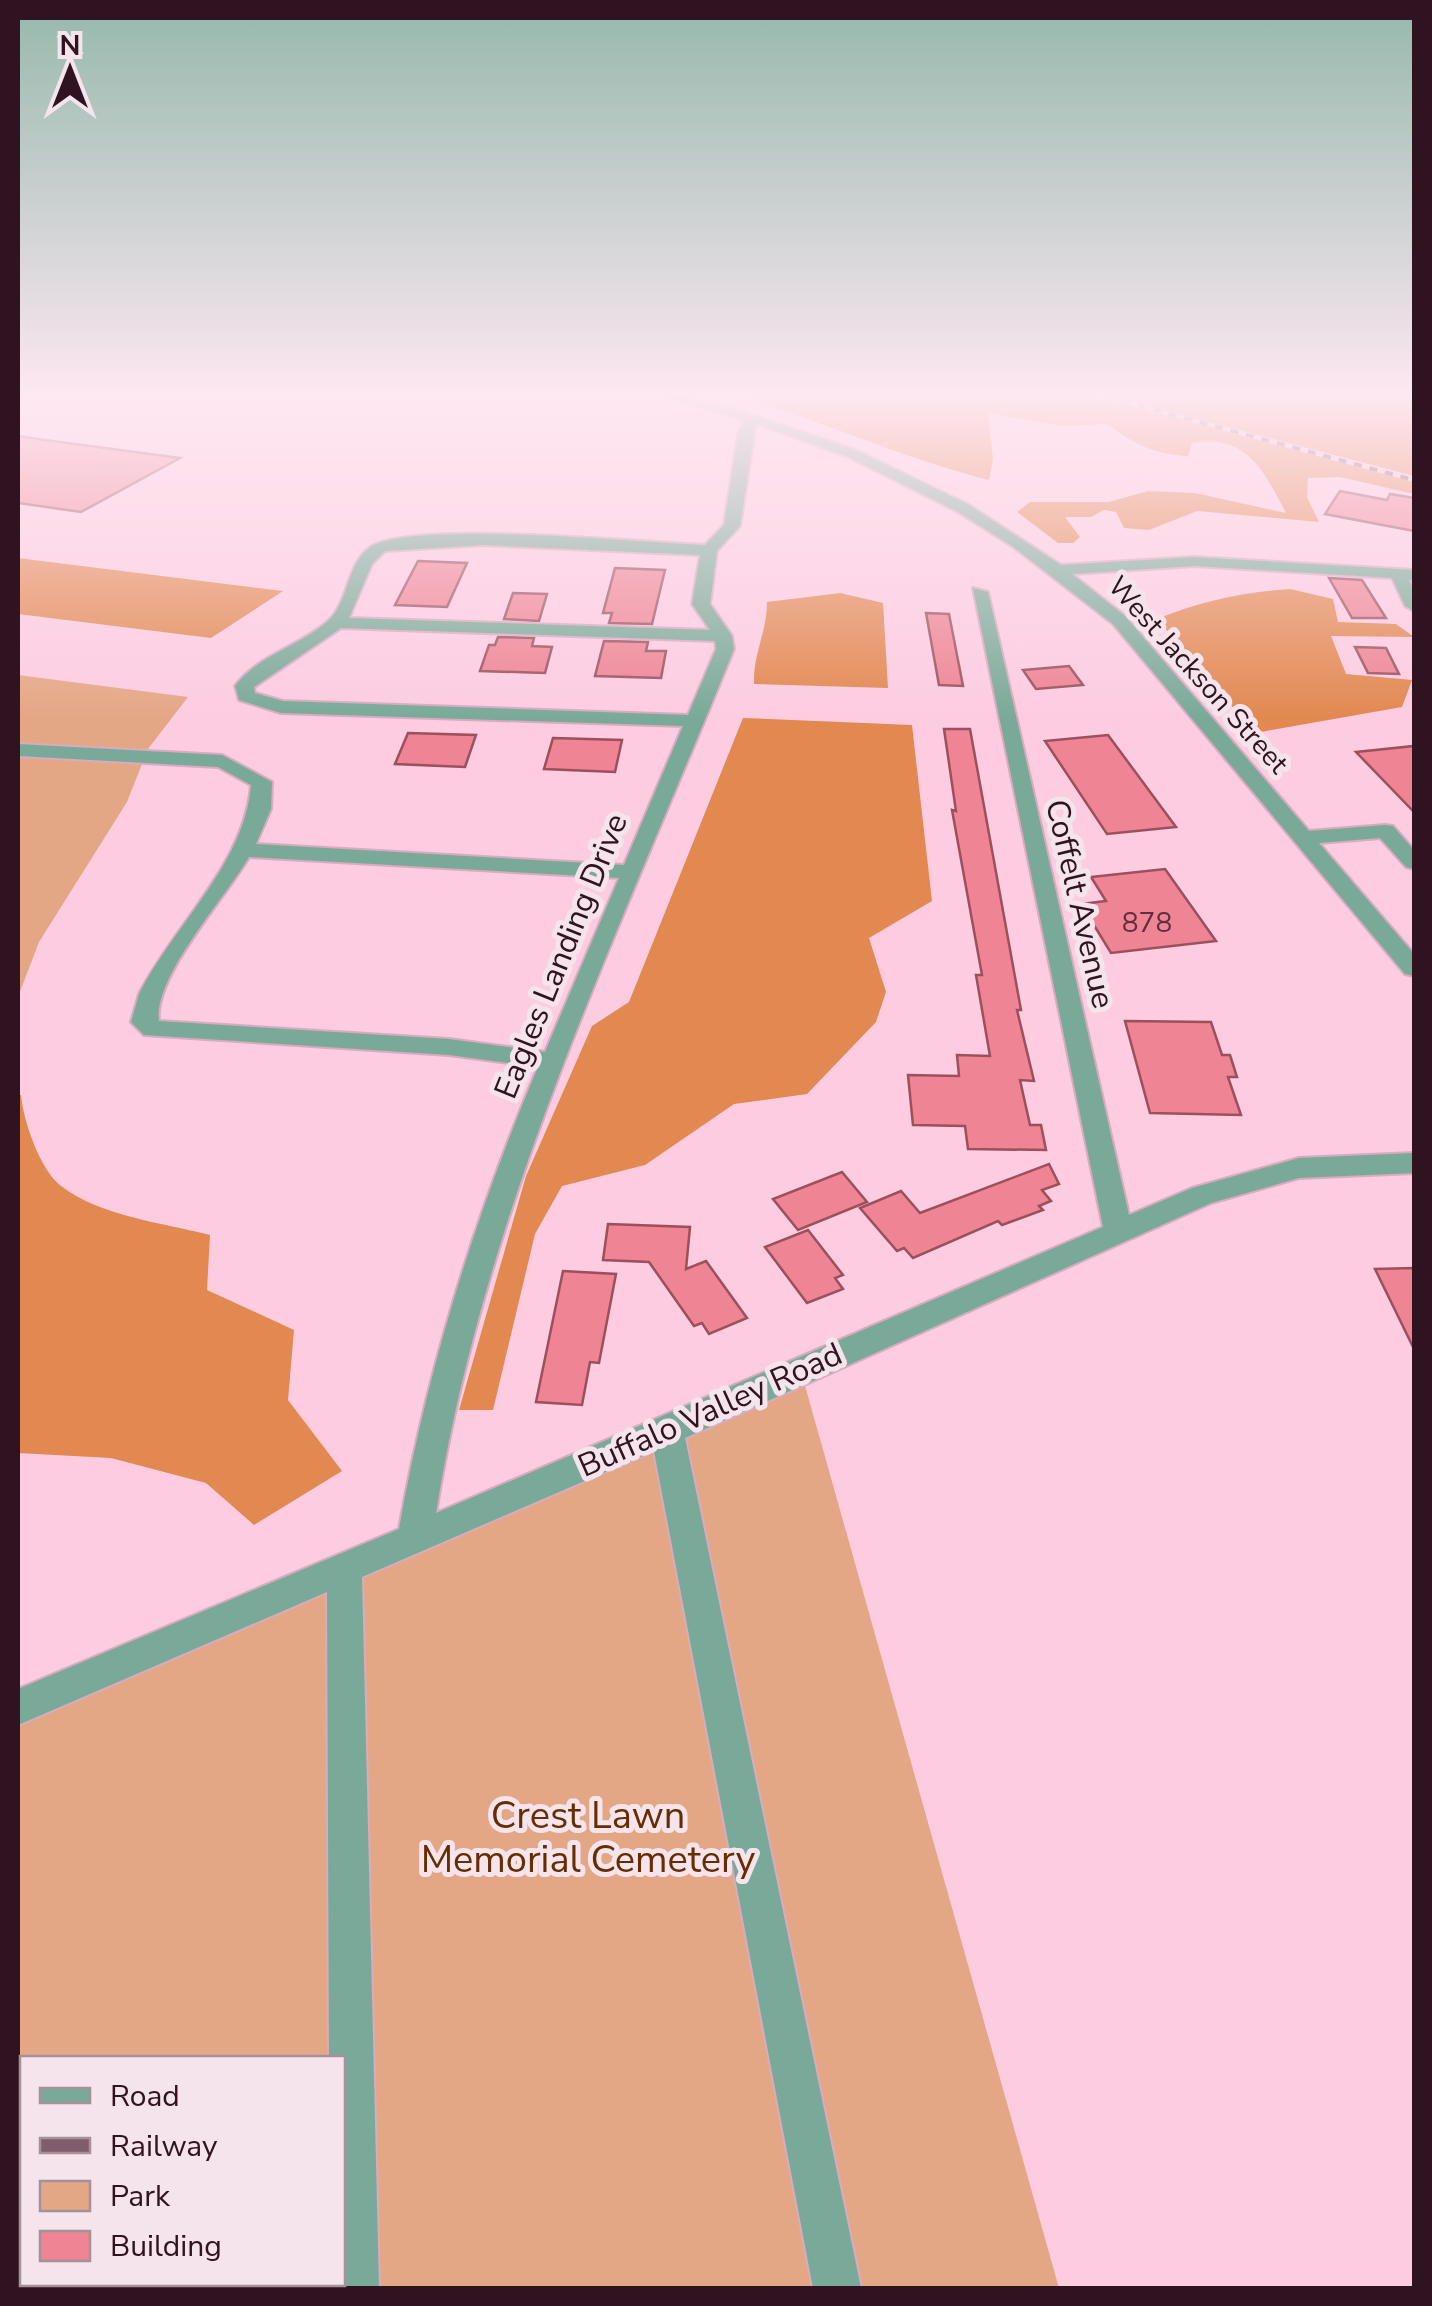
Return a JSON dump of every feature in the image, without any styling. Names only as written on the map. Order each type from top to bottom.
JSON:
[{"type":"street","points":[[723,636],[701,604],[709,550],[732,526],[735,505]]},
{"type":"street","name":"West Jackson Street","points":[[962,505],[1062,570],[1118,620],[1414,968]]},
{"type":"street","points":[[337,624],[369,557],[381,547],[402,541],[709,550]]},
{"type":"street","points":[[1062,570],[1166,560],[1302,565],[1406,575],[1414,606]]},
{"type":"street","name":"Coffelt Avenue","points":[[980,592],[1118,1229]]},
{"type":"street","points":[[695,721],[281,707],[246,696],[244,686],[254,673],[337,624],[723,636]]},
{"type":"street","name":"Eagles Landing Drive","points":[[415,1537],[433,1426],[505,1179],[726,649],[723,636]]},
{"type":"street","points":[[18,750],[186,758],[242,768],[262,782],[264,792],[240,850],[157,984],[144,1022],[153,1029],[449,1047],[553,1061]]},
{"type":"street","points":[[1305,838],[1386,830],[1414,862]]},
{"type":"street","points":[[240,850],[631,872]]},
{"type":"street","points":[[1385,934],[1414,931]]},
{"type":"street","name":"Buffalo Valley Road","points":[[18,1707],[666,1431],[1202,1195],[1280,1171],[1414,1163]]},
{"type":"street","points":[[666,1431],[837,2288]]},
{"type":"street","points":[[344,1569],[355,2288]]},
{"type":"green space","points":[[18,675],[188,697],[148,749],[127,802],[39,942],[18,997]]},
{"type":"green space","name":"Crest Lawn Memorial Cemetery","points":[[804,1382],[1059,2288],[18,2288],[18,1724]]},
{"type":"shaded area","points":[[1027,505],[1248,505],[1286,513],[1281,505],[1311,505],[1319,522],[1197,511],[1149,530],[1124,528],[1116,512],[1104,510],[1091,517],[1065,517],[1080,537],[1073,543],[1058,543],[1017,512]]},
{"type":"shaded area","points":[[18,558],[283,591],[211,638],[18,614]]},
{"type":"shaded area","points":[[1290,589],[1333,599],[1338,622],[1396,624],[1414,637],[1331,636],[1346,674],[1412,680],[1402,707],[1255,733],[1157,619],[1222,598]]},
{"type":"shaded area","points":[[840,593],[883,603],[888,688],[754,684],[767,602]]},
{"type":"shaded area","points":[[743,718],[912,725],[932,901],[869,938],[886,992],[876,1022],[807,1094],[734,1104],[645,1165],[562,1186],[535,1234],[493,1410],[459,1410],[526,1176],[592,1026],[629,1002]]},
{"type":"shaded area","points":[[18,1095],[40,1157],[61,1186],[113,1212],[210,1235],[207,1290],[294,1330],[288,1400],[342,1471],[254,1525],[206,1483],[111,1458],[18,1453]]},
{"type":"building","points":[[29,505],[95,505],[81,512]]},
{"type":"building","points":[[1331,505],[1414,505],[1414,531],[1325,514]]},
{"type":"building","points":[[418,561],[467,563],[447,607],[395,605]]},
{"type":"building","points":[[615,568],[665,570],[652,624],[609,623],[612,613],[603,613]]},
{"type":"building","points":[[1329,578],[1362,580],[1386,618],[1352,618]]},
{"type":"building","points":[[513,593],[547,594],[539,621],[504,619]]},
{"type":"building","points":[[926,613],[949,614],[963,686],[939,685]]},
{"type":"building","points":[[498,637],[534,638],[532,646],[552,647],[545,673],[480,671],[489,645],[495,645]]},
{"type":"building","points":[[604,641],[648,642],[646,651],[666,651],[661,678],[595,676]]},
{"type":"building","points":[[1355,647],[1386,648],[1399,674],[1368,673]]},
{"type":"building","points":[[1069,666],[1083,685],[1036,689],[1023,670]]},
{"type":"building","points":[[944,729],[970,729],[1021,1010],[1017,1010],[1034,1081],[1020,1080],[1030,1125],[1041,1125],[1046,1150],[968,1149],[965,1126],[913,1125],[908,1075],[959,1076],[957,1055],[990,1056],[976,975],[982,975],[952,810],[956,811]]},
{"type":"building","points":[[408,733],[476,735],[465,767],[395,764]]},
{"type":"building","points":[[1108,735],[1176,827],[1107,834],[1045,741]]},
{"type":"building","points":[[553,738],[622,740],[615,772],[544,769]]},
{"type":"building","points":[[1414,746],[1414,812],[1356,752]]},
{"type":"building","points":[[1165,869],[1216,941],[1111,953],[1081,904],[1106,901],[1091,877]]},
{"type":"building","points":[[1125,1021],[1211,1022],[1222,1055],[1230,1055],[1237,1077],[1228,1077],[1241,1115],[1150,1113]]},
{"type":"building","points":[[1049,1164],[1059,1184],[1042,1190],[1051,1201],[1039,1206],[1043,1210],[1002,1225],[998,1221],[913,1258],[904,1248],[897,1251],[860,1208],[901,1191],[920,1213]]},
{"type":"building","points":[[842,1172],[867,1202],[798,1230],[773,1199]]},
{"type":"building","points":[[608,1224],[690,1227],[686,1269],[706,1261],[747,1318],[709,1334],[702,1323],[694,1326],[649,1262],[603,1260]]},
{"type":"building","points":[[808,1230],[843,1275],[835,1278],[843,1289],[807,1303],[765,1247]]},
{"type":"building","points":[[1414,1268],[1414,1349],[1375,1269]]},
{"type":"building","points":[[563,1271],[616,1274],[599,1363],[590,1362],[582,1405],[536,1402]]}]
